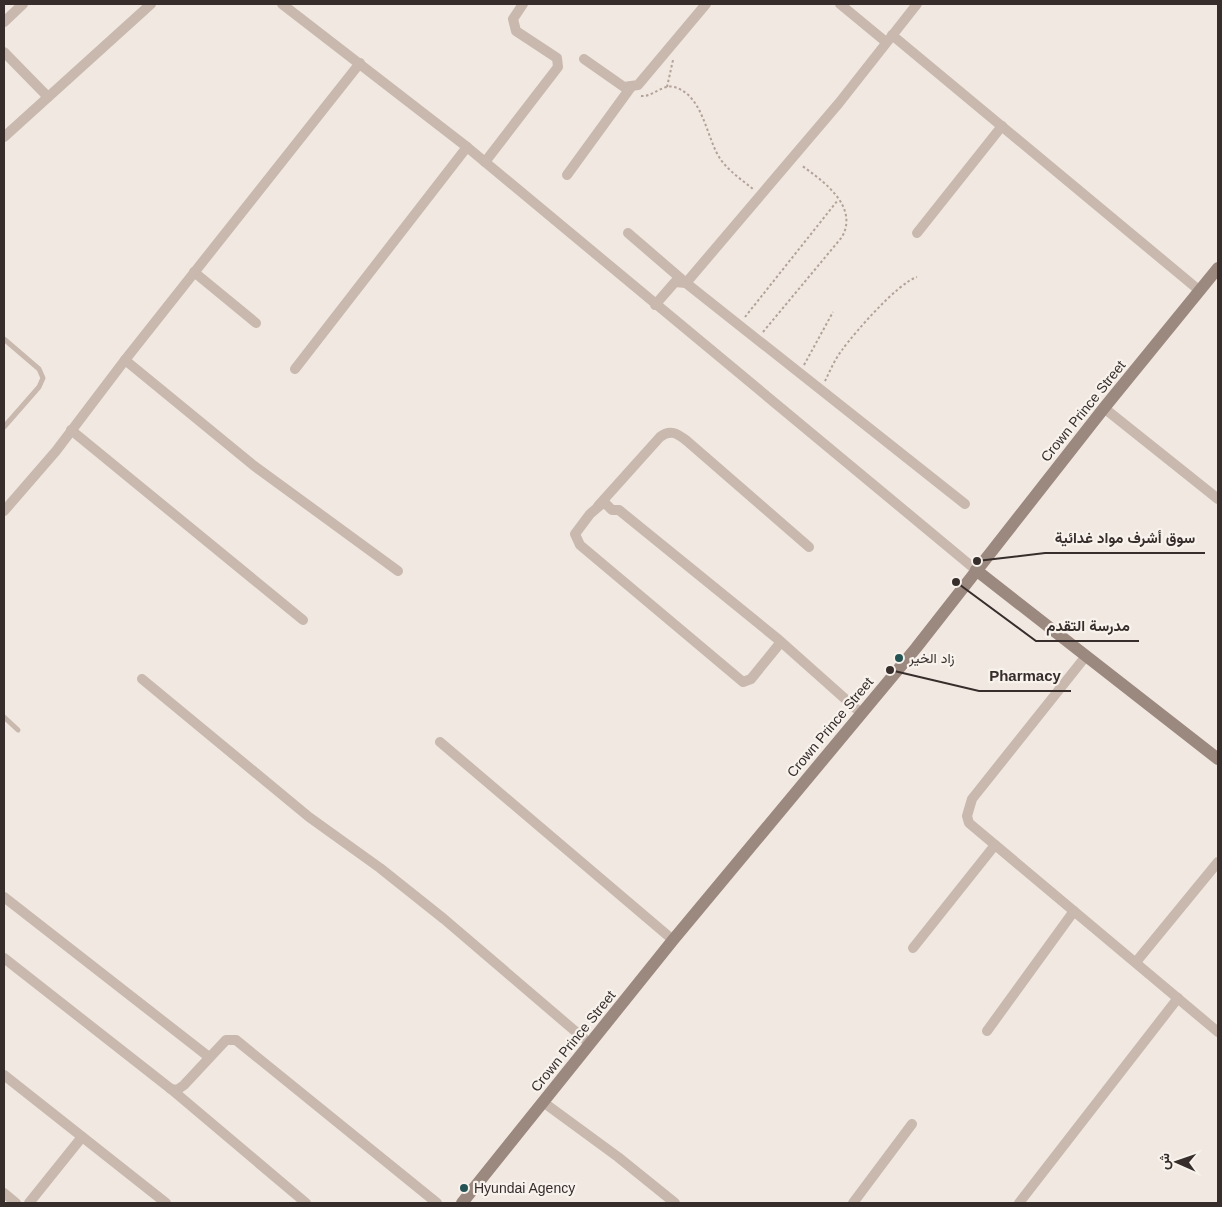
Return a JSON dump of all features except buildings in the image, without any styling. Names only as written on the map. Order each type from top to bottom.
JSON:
[{"type":"main road","name":"Crown Prince Street","points":[[462,1203],[673,940],[916,648],[1104,408],[1218,268]]},
{"type":"main road","points":[[976,570],[1218,759]]},
{"type":"street","points":[[4,22],[23,4]]},
{"type":"street","points":[[4,137],[151,4]]},
{"type":"street","points":[[282,4],[467,147],[976,570]]},
{"type":"street","points":[[485,162],[558,67],[557,58],[516,31],[513,19],[523,4]]},
{"type":"street","points":[[567,175],[629,90],[638,85],[706,4]]},
{"type":"street","points":[[840,4],[889,39],[1002,126],[1200,291]]},
{"type":"street","points":[[686,283],[792,159],[916,4]]},
{"type":"street","points":[[4,52],[48,97]]},
{"type":"street","points":[[584,59],[629,90]]},
{"type":"street","points":[[4,512],[71,430],[360,63]]},
{"type":"street","points":[[917,233],[1002,126]]},
{"type":"street","points":[[295,369],[467,147]]},
{"type":"street","points":[[628,233],[686,283],[965,504]]},
{"type":"street","points":[[194,272],[256,324]]},
{"type":"street","points":[[655,305],[675,282],[686,283]]},
{"type":"street","points":[[125,360],[253,465],[398,571]]},
{"type":"street","points":[[1104,408],[1218,498]]},
{"type":"street","points":[[71,430],[303,620]]},
{"type":"street","points":[[781,642],[751,679],[743,682],[580,545],[575,534],[590,514],[660,437],[666,432],[672,432],[687,441],[809,547]]},
{"type":"street","points":[[590,514],[604,502],[612,510],[619,510],[781,642],[861,713]]},
{"type":"street","points":[[1086,656],[972,799],[967,816],[969,823],[1218,1031]]},
{"type":"street","points":[[142,679],[309,817],[380,868],[444,919],[589,1043]]},
{"type":"street","points":[[440,742],[673,940]]},
{"type":"street","points":[[913,948],[995,845]]},
{"type":"street","points":[[1136,962],[1218,862]]},
{"type":"street","points":[[4,897],[209,1057]]},
{"type":"street","points":[[987,1032],[1074,911]]},
{"type":"street","points":[[4,958],[171,1089],[306,1203]]},
{"type":"street","points":[[1019,1203],[1178,998]]},
{"type":"street","points":[[171,1089],[181,1088],[226,1040],[236,1040],[436,1203]]},
{"type":"street","points":[[4,1075],[166,1203]]},
{"type":"street","points":[[543,1102],[618,1157],[675,1203]]},
{"type":"street","points":[[853,1203],[912,1124]]},
{"type":"street","points":[[29,1203],[82,1137]]},
{"type":"street","points":[[4,1193],[16,1203]]},
{"type":"lane","points":[[4,339],[39,369],[43,378],[39,387],[4,427]]},
{"type":"lane","points":[[4,717],[18,730]]},
{"type":"path","points":[[667,87],[674,63],[669,47]]},
{"type":"path","points":[[629,90],[644,97],[667,87],[675,87],[696,105],[712,145],[722,162],[736,176],[761,194]]},
{"type":"path","points":[[757,339],[842,237],[847,227],[847,220],[839,199],[828,185],[792,159]]},
{"type":"path","points":[[739,325],[839,199]]},
{"type":"path","points":[[820,389],[842,350],[904,282],[917,276]]},
{"type":"path","points":[[800,373],[833,312]]},
{"type":"place","name":"سوق أشرف مواد غدائية","points":[[977,561]]},
{"type":"place","name":"مدرسة التقدم","points":[[956,582]]},
{"type":"place","name":"زاد الخير","points":[[899,658]]},
{"type":"place","name":"Pharmacy","points":[[890,670]]},
{"type":"place","name":"Hyundai Agency","points":[[464,1188]]}]
